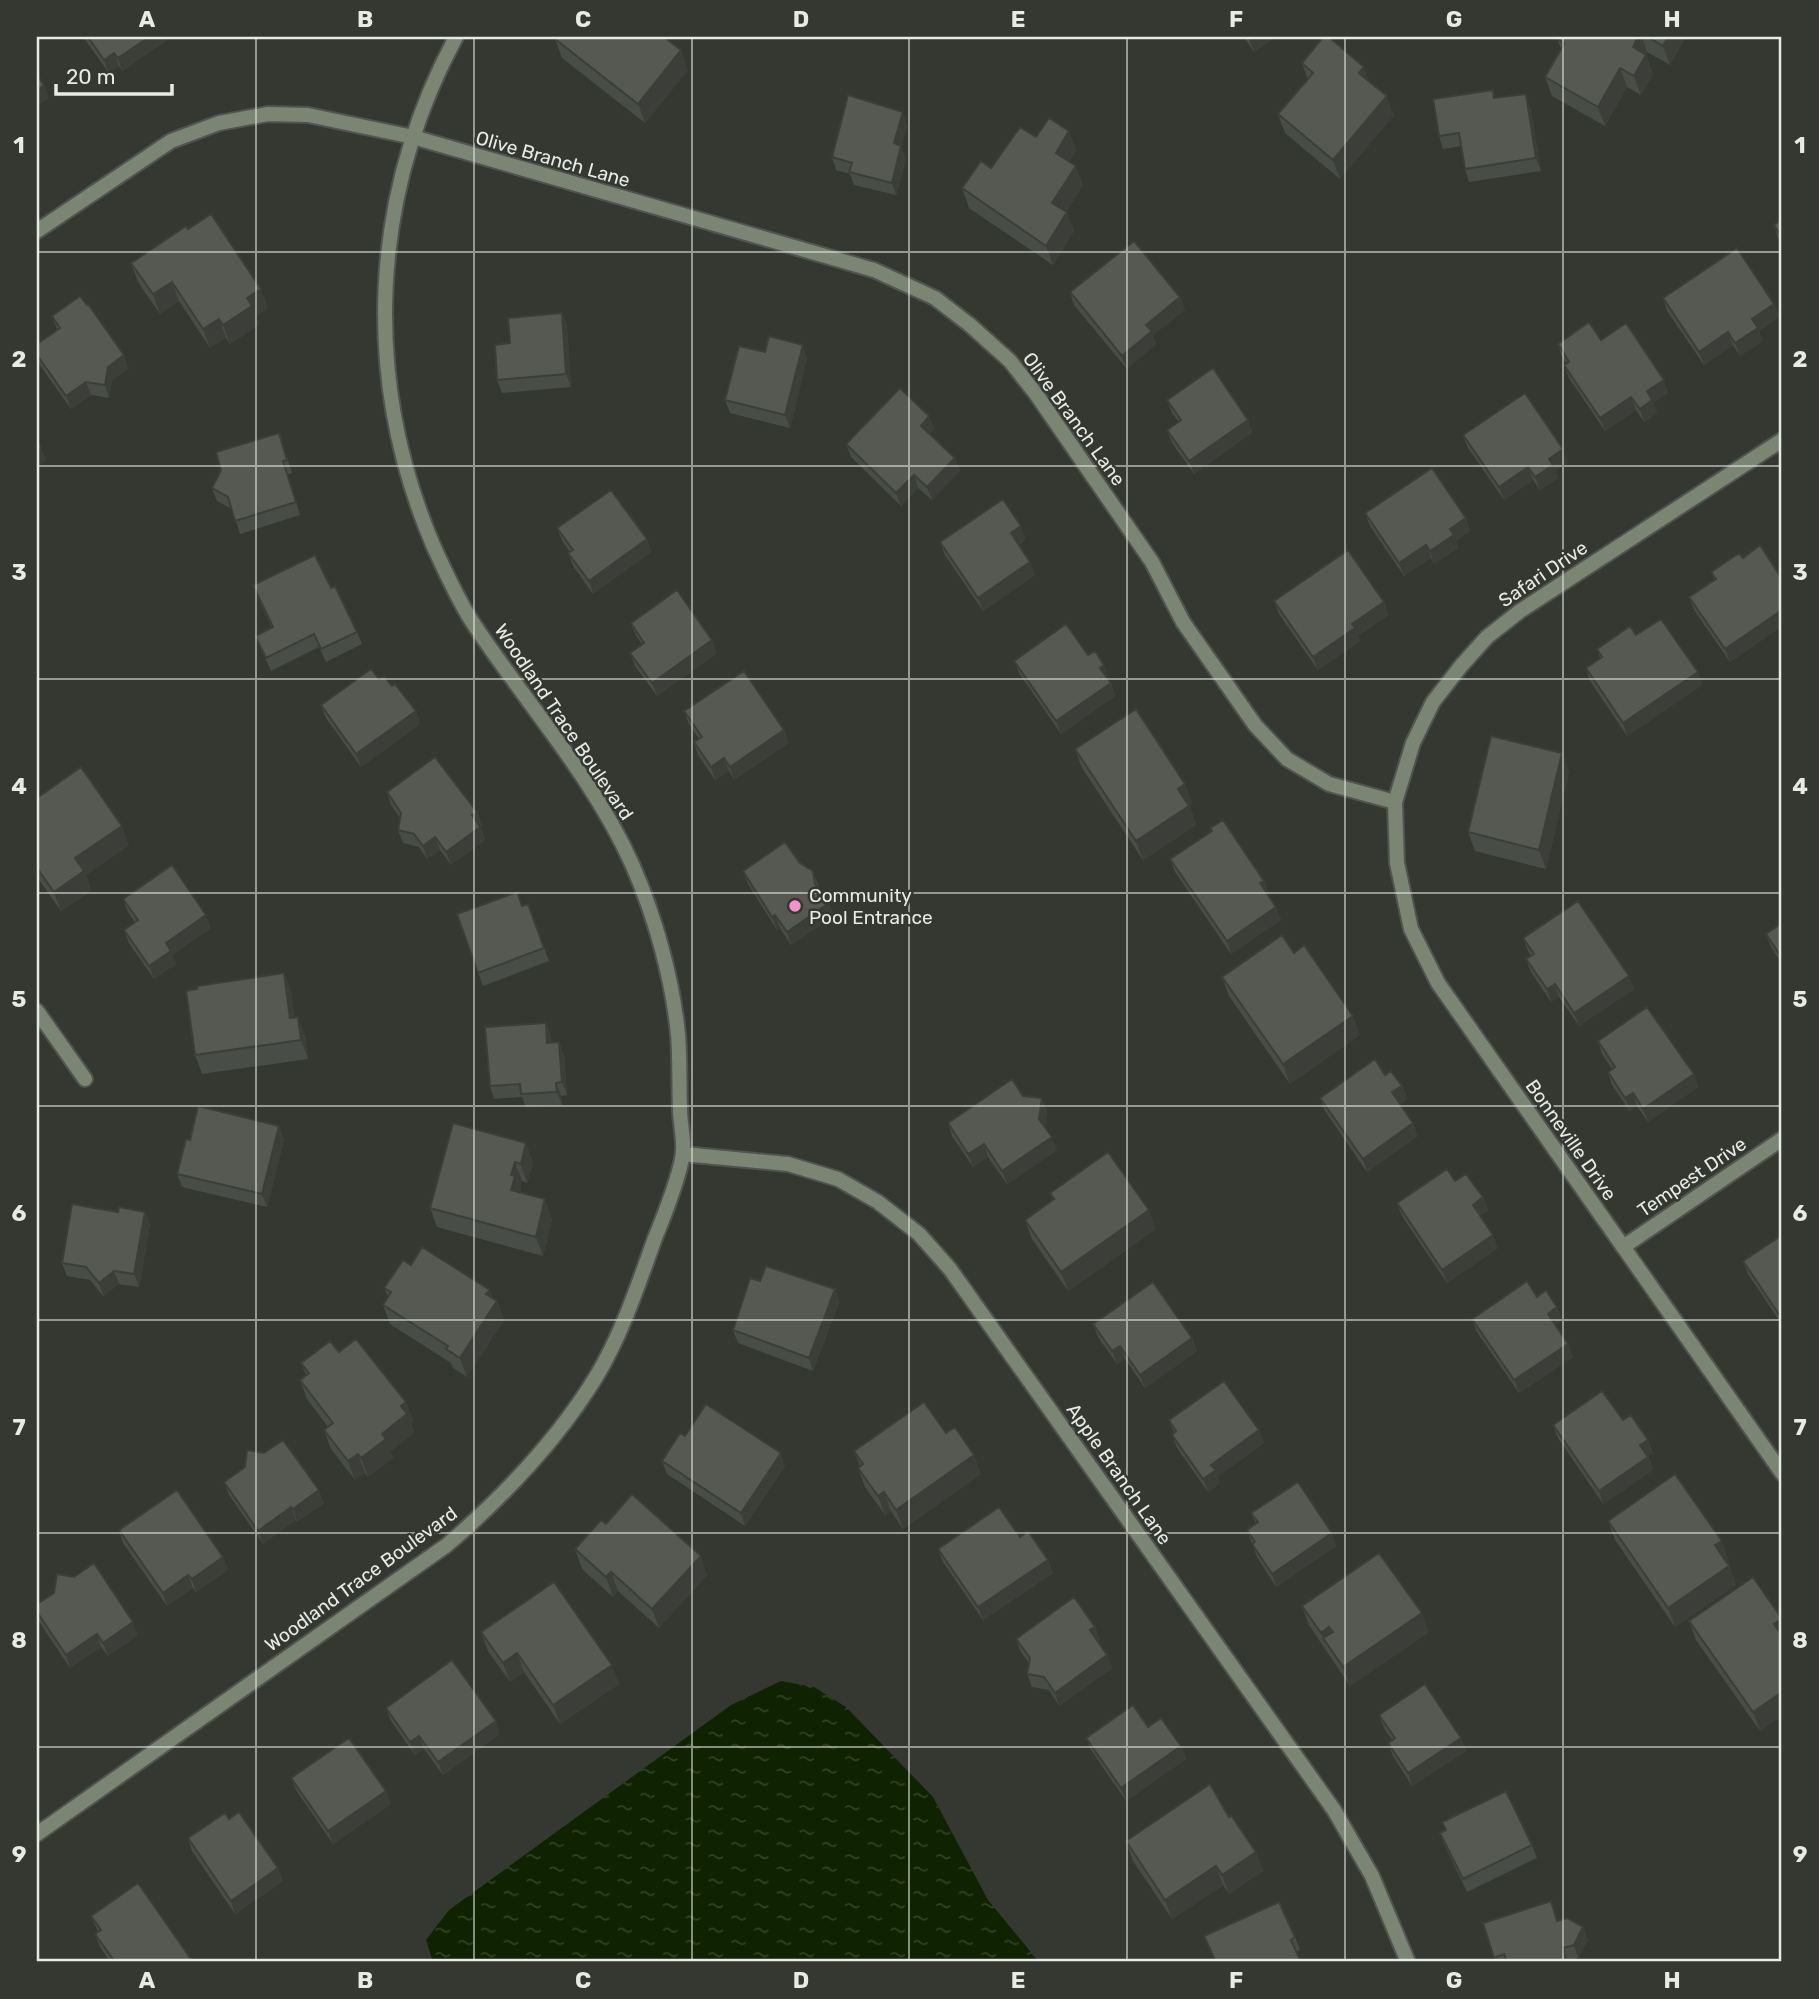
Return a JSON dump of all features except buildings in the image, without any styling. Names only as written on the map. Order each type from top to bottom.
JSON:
[{"type":"street","name":"Woodland Trace Boulevard","points":[[37,1833],[447,1545],[494,1505],[549,1444],[597,1375],[629,1310],[683,1154],[677,1032],[672,998],[648,902],[631,863],[590,789],[471,620],[447,577],[416,504],[392,410],[387,377],[386,280],[389,233],[402,168],[432,87],[456,37]]},
{"type":"street","name":"Olive Branch Lane","points":[[37,231],[171,141],[219,123],[268,114],[308,116],[413,137],[874,270],[935,298],[971,325],[1010,360],[1152,562],[1183,622],[1255,724],[1287,759],[1329,784],[1395,802]]},
{"type":"street","name":"Safari Drive","points":[[1395,802],[1413,743],[1433,702],[1487,637],[1520,611],[1782,440]]},
{"type":"street","name":"Bonneville Drive","points":[[1395,802],[1397,863],[1411,929],[1437,983],[1782,1473]]},
{"type":"street","points":[[37,1011],[85,1079]]},
{"type":"street","name":"Tempest Drive","points":[[1623,1247],[1782,1139]]},
{"type":"street","name":"Apple Branch Lane","points":[[683,1154],[788,1164],[838,1179],[878,1202],[919,1234],[950,1269],[1334,1810],[1371,1876],[1408,1962]]},
{"type":"water","points":[[781,1681],[814,1687],[846,1707],[933,1797],[988,1900],[1039,1962],[433,1962],[426,1940],[449,1910],[731,1705]]},
{"type":"place","name":"Community Pool Entrance","points":[[795,906]]}]
